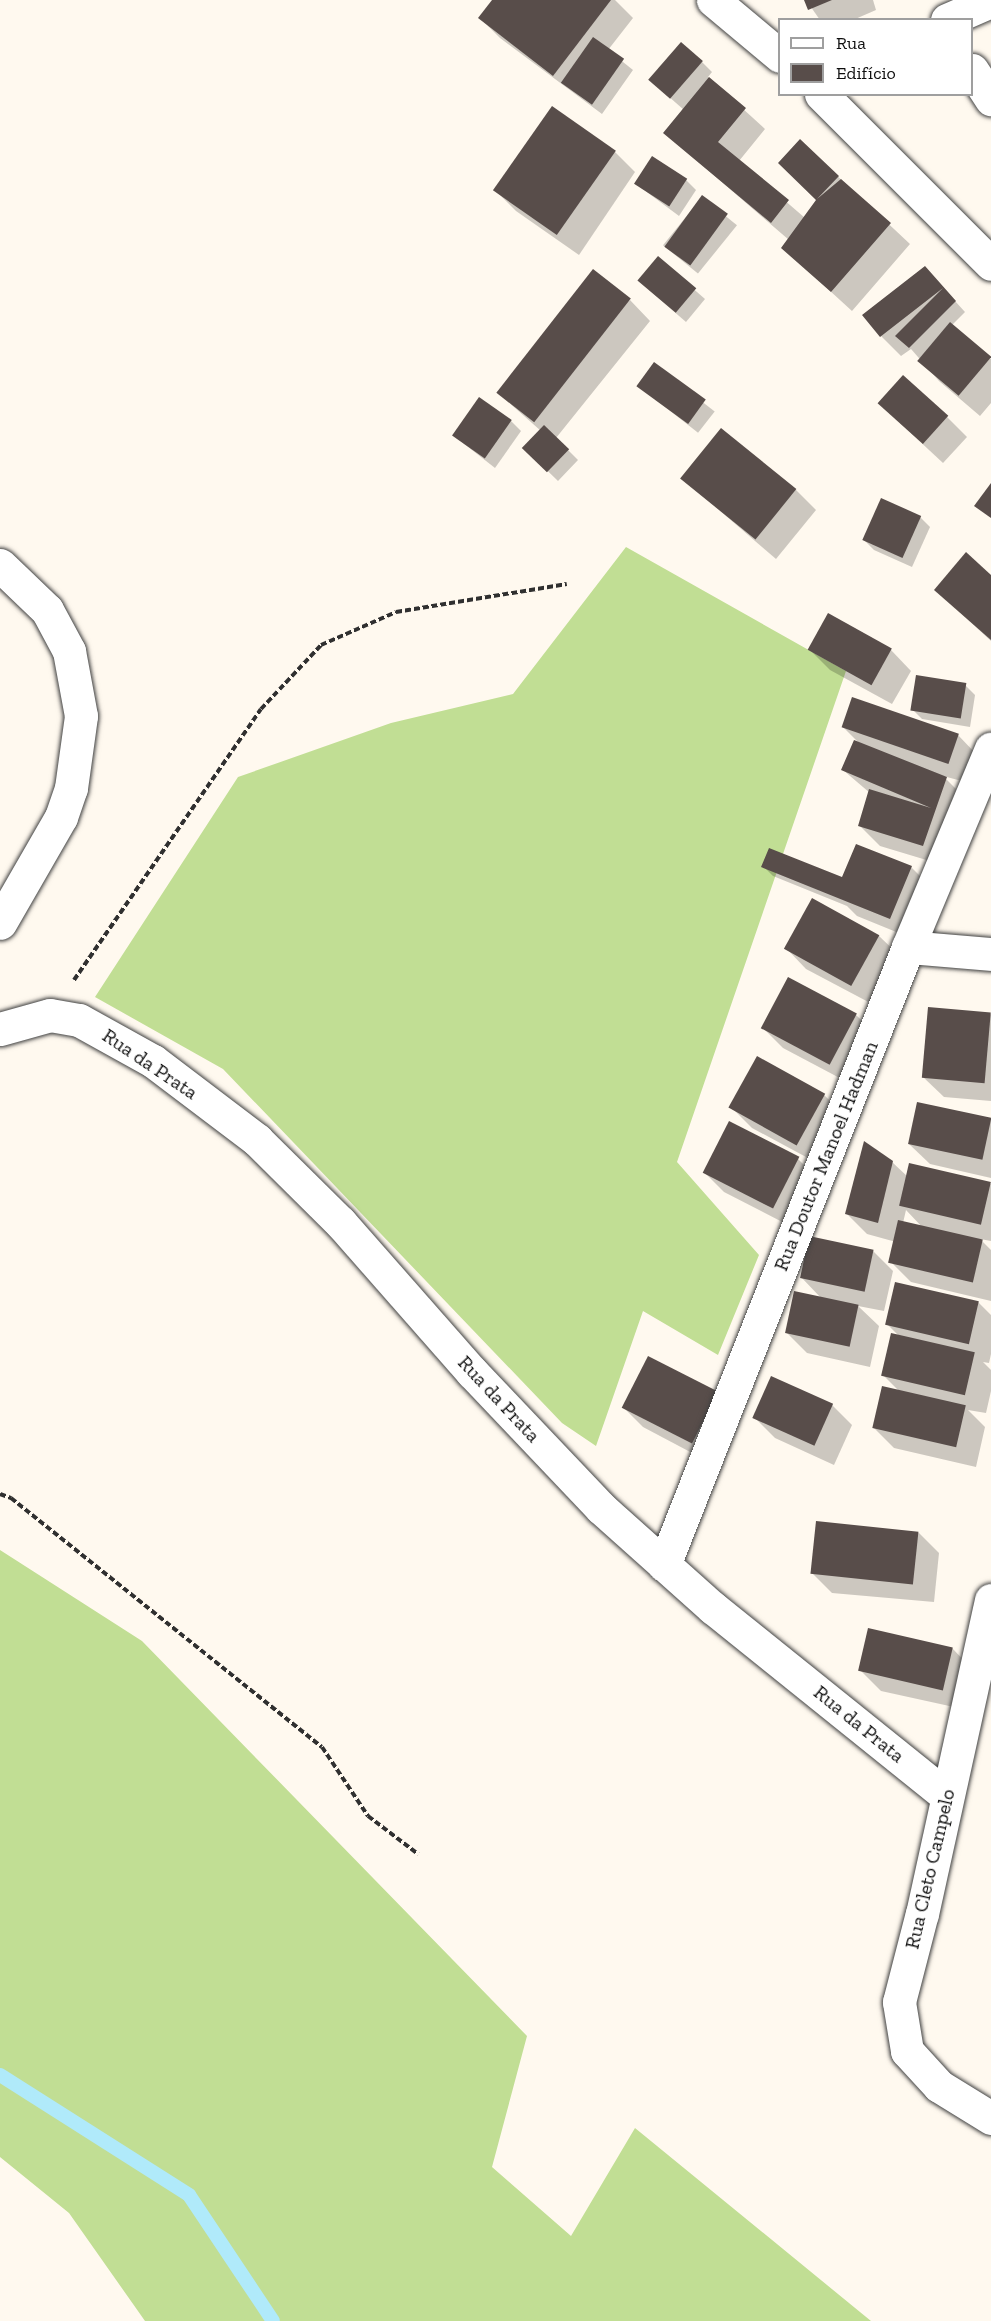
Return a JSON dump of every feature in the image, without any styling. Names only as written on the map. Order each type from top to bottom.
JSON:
[{"type":"street","points":[[713,0],[778,54]]},
{"type":"street","points":[[952,18],[991,1]]},
{"type":"street","points":[[973,72],[991,99]]},
{"type":"street","points":[[823,96],[991,264]]},
{"type":"street","points":[[0,565],[47,610],[69,651],[81,716],[71,788],[61,816],[0,923]]},
{"type":"street","name":"Rua Doutor Manoel Hadman","points":[[664,1564],[908,947],[991,749]]},
{"type":"street","points":[[908,947],[991,954]]},
{"type":"street","points":[[0,1029],[50,1015]]},
{"type":"street","name":"Rua da Prata","points":[[50,1015],[79,1020],[111,1035],[153,1061],[258,1140],[340,1222],[472,1372],[601,1508],[664,1564],[947,1796]]},
{"type":"street","name":"Rua Cleto Campelo","points":[[983,2114],[939,2086],[907,2050],[899,2002],[991,1600]]},
{"type":"path","points":[[50,1015],[261,709],[321,645],[396,612],[567,584]]},
{"type":"path","points":[[0,1494],[11,1498],[322,1747],[368,1816],[418,1854]]},
{"type":"green space","points":[[626,547],[846,671],[677,1162],[759,1255],[718,1355],[643,1311],[596,1446],[562,1423],[223,1069],[95,997],[238,777],[391,723],[513,694]]},
{"type":"green space","points":[[0,1550],[142,1641],[527,2036],[492,2167],[571,2236],[635,2128],[871,2321],[145,2321],[69,2213],[0,2157]]},
{"type":"building","points":[[492,0],[611,0],[553,76],[478,18]]},
{"type":"building","points":[[804,0],[832,0],[808,10]]},
{"type":"building","points":[[593,37],[624,59],[592,105],[561,83]]},
{"type":"building","points":[[681,42],[703,61],[670,99],[648,80]]},
{"type":"building","points":[[709,77],[746,108],[718,142],[789,200],[771,223],[663,133]]},
{"type":"building","points":[[552,106],[616,151],[557,235],[493,190]]},
{"type":"building","points":[[800,139],[839,176],[817,199],[841,179],[891,223],[831,292],[781,248],[816,200],[778,163]]},
{"type":"building","points":[[652,156],[687,179],[669,207],[634,184]]},
{"type":"building","points":[[702,195],[728,214],[690,266],[664,247]]},
{"type":"building","points":[[658,256],[696,288],[676,313],[637,281]]},
{"type":"building","points":[[925,266],[956,301],[909,348],[895,336],[943,288],[880,337],[862,315]]},
{"type":"building","points":[[593,269],[631,299],[534,422],[496,393]]},
{"type":"building","points":[[950,322],[991,356],[959,396],[917,361]]},
{"type":"building","points":[[654,362],[706,400],[688,424],[636,386]]},
{"type":"building","points":[[903,375],[948,416],[923,444],[878,403]]},
{"type":"building","points":[[479,397],[512,420],[485,458],[452,436]]},
{"type":"building","points":[[544,425],[569,449],[547,472],[522,448]]},
{"type":"building","points":[[721,428],[796,489],[755,540],[680,479]]},
{"type":"building","points":[[991,483],[991,518],[974,506]]},
{"type":"building","points":[[881,498],[921,516],[902,558],[862,540]]},
{"type":"building","points":[[966,552],[991,575],[991,640],[934,590]]},
{"type":"building","points":[[828,613],[892,648],[871,685],[808,650]]},
{"type":"building","points":[[916,675],[966,683],[961,719],[910,711]]},
{"type":"building","points":[[852,697],[959,734],[948,764],[842,727]]},
{"type":"building","points":[[854,740],[947,777],[923,846],[858,826],[869,789],[931,808],[841,770]]},
{"type":"building","points":[[856,844],[912,866],[890,919],[761,867],[769,848],[842,877]]},
{"type":"building","points":[[812,898],[879,935],[851,986],[784,949]]},
{"type":"building","points":[[788,977],[857,1014],[830,1065],[761,1028]]},
{"type":"building","points":[[928,1007],[991,1012],[985,1083],[922,1078]]},
{"type":"building","points":[[757,1056],[825,1094],[797,1145],[728,1108]]},
{"type":"building","points":[[917,1102],[991,1118],[982,1160],[908,1144]]},
{"type":"building","points":[[729,1121],[799,1157],[773,1209],[703,1173]]},
{"type":"building","points":[[864,1141],[893,1161],[878,1223],[845,1214]]},
{"type":"building","points":[[909,1163],[991,1182],[981,1225],[899,1206]]},
{"type":"building","points":[[898,1220],[983,1240],[973,1282],[888,1263]]},
{"type":"building","points":[[809,1236],[874,1250],[865,1292],[800,1278]]},
{"type":"building","points":[[895,1282],[979,1301],[969,1344],[885,1325]]},
{"type":"building","points":[[794,1291],[859,1305],[850,1347],[785,1333]]},
{"type":"building","points":[[891,1333],[975,1352],[965,1395],[881,1376]]},
{"type":"building","points":[[648,1356],[718,1392],[692,1444],[622,1408]]},
{"type":"building","points":[[771,1376],[833,1404],[814,1446],[752,1418]]},
{"type":"building","points":[[882,1386],[966,1405],[956,1447],[872,1428]]},
{"type":"building","points":[[816,1521],[918,1532],[913,1584],[810,1574]]},
{"type":"building","points":[[868,1628],[953,1648],[943,1690],[858,1671]]},
{"type":"waterway","points":[[0,2075],[189,2195],[273,2321]]}]
